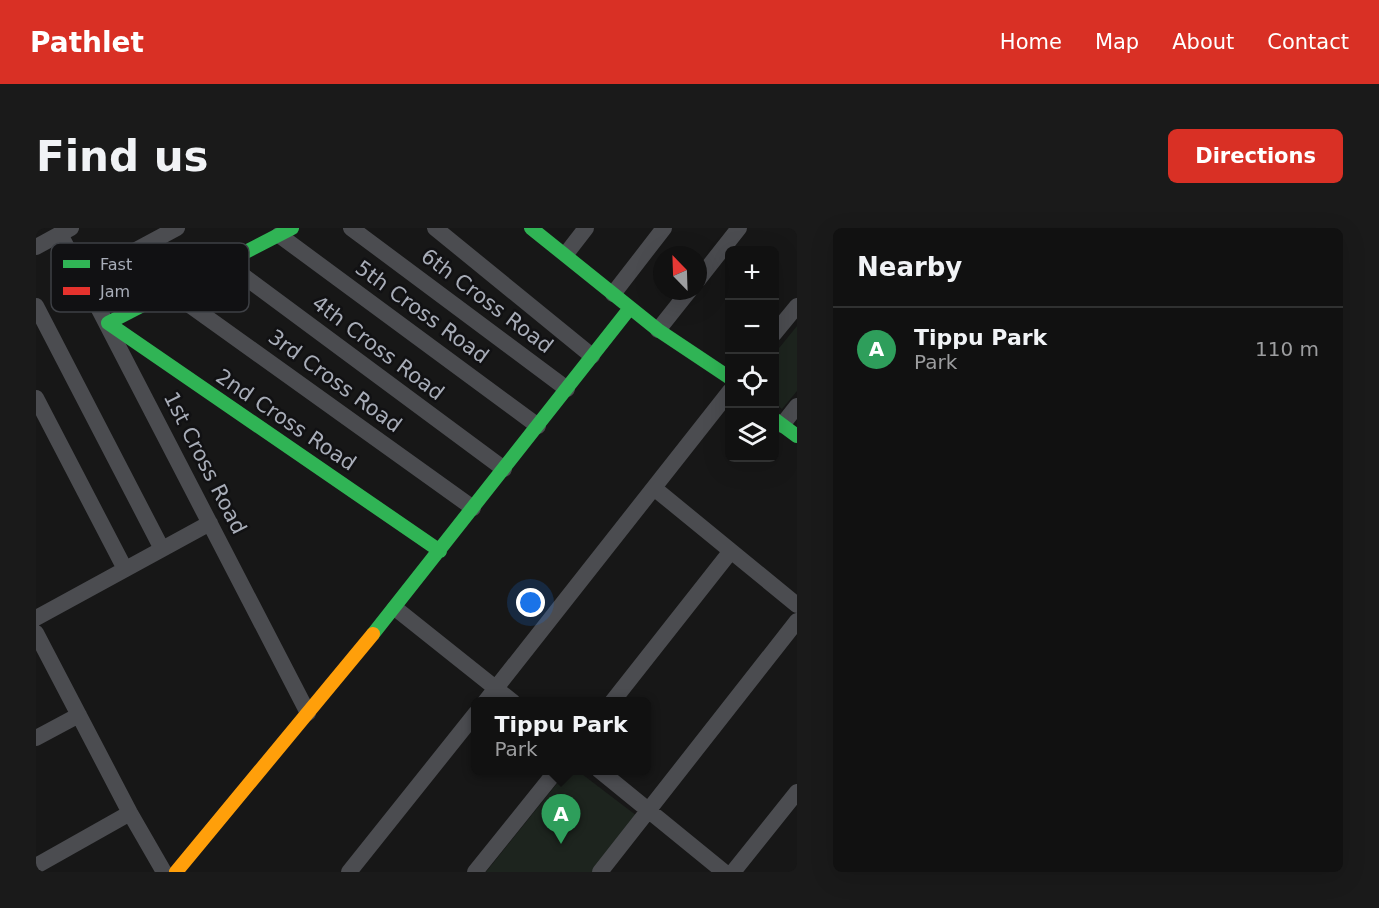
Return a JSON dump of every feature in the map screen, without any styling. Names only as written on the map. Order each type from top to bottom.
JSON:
[{"type":"street","points":[[149,243],[177,228]]},
{"type":"street","name":"6th Cross Road","points":[[351,228],[567,389]]},
{"type":"street","points":[[435,228],[592,356]]},
{"type":"street","points":[[531,228],[658,330],[725,375]]},
{"type":"street","points":[[566,254],[586,228]]},
{"type":"street","points":[[613,294],[664,228]]},
{"type":"street","points":[[707,269],[739,228]]},
{"type":"street","points":[[36,247],[66,231]]},
{"type":"street","points":[[249,251],[285,232]]},
{"type":"street","name":"5th Cross Road","points":[[285,232],[538,426]]},
{"type":"street","name":"4th Cross Road","points":[[249,280],[504,469]]},
{"type":"street","points":[[658,330],[682,300]]},
{"type":"street","points":[[36,306],[162,549]]},
{"type":"street","points":[[779,328],[797,306]]},
{"type":"street","points":[[176,872],[395,608],[630,308]]},
{"type":"street","name":"1st Cross Road","points":[[102,312],[308,713]]},
{"type":"street","points":[[108,323],[129,312]]},
{"type":"street","name":"3rd Cross Road","points":[[199,312],[473,508]]},
{"type":"street","name":"2nd Cross Road","points":[[108,323],[440,551]]},
{"type":"street","points":[[489,697],[725,396]]},
{"type":"street","points":[[36,398],[125,569]]},
{"type":"street","points":[[779,421],[797,406]]},
{"type":"street","points":[[779,423],[797,436]]},
{"type":"street","points":[[654,488],[797,605]]},
{"type":"street","points":[[36,618],[210,523]]},
{"type":"street","points":[[616,697],[730,550]]},
{"type":"street","points":[[395,608],[507,697]]},
{"type":"street","points":[[600,872],[797,621]]},
{"type":"street","points":[[36,633],[130,813],[164,872]]},
{"type":"street","points":[[36,738],[79,715]]},
{"type":"street","points":[[352,871],[471,719]]},
{"type":"street","points":[[476,872],[554,775]]},
{"type":"street","points":[[604,775],[724,872]]},
{"type":"street","points":[[733,872],[797,792]]},
{"type":"street","points":[[36,866],[130,813]]},
{"type":"shaded area","points":[[797,326],[797,391],[782,409],[779,406],[779,348]]},
{"type":"shaded area","points":[[564,775],[583,775],[637,816],[592,872],[486,872]]},
{"type":"traffic: fast","points":[[249,250],[292,228]]},
{"type":"traffic: fast","points":[[531,228],[658,330],[725,375]]},
{"type":"traffic: fast","points":[[373,634],[630,308]]},
{"type":"traffic: fast","points":[[129,312],[108,323],[440,551]]},
{"type":"traffic: fast","points":[[779,423],[797,436]]},
{"type":"traffic: slow","points":[[176,872],[373,634]]},
{"type":"place","name":"Tippu Park","points":[[561,844]]}]
